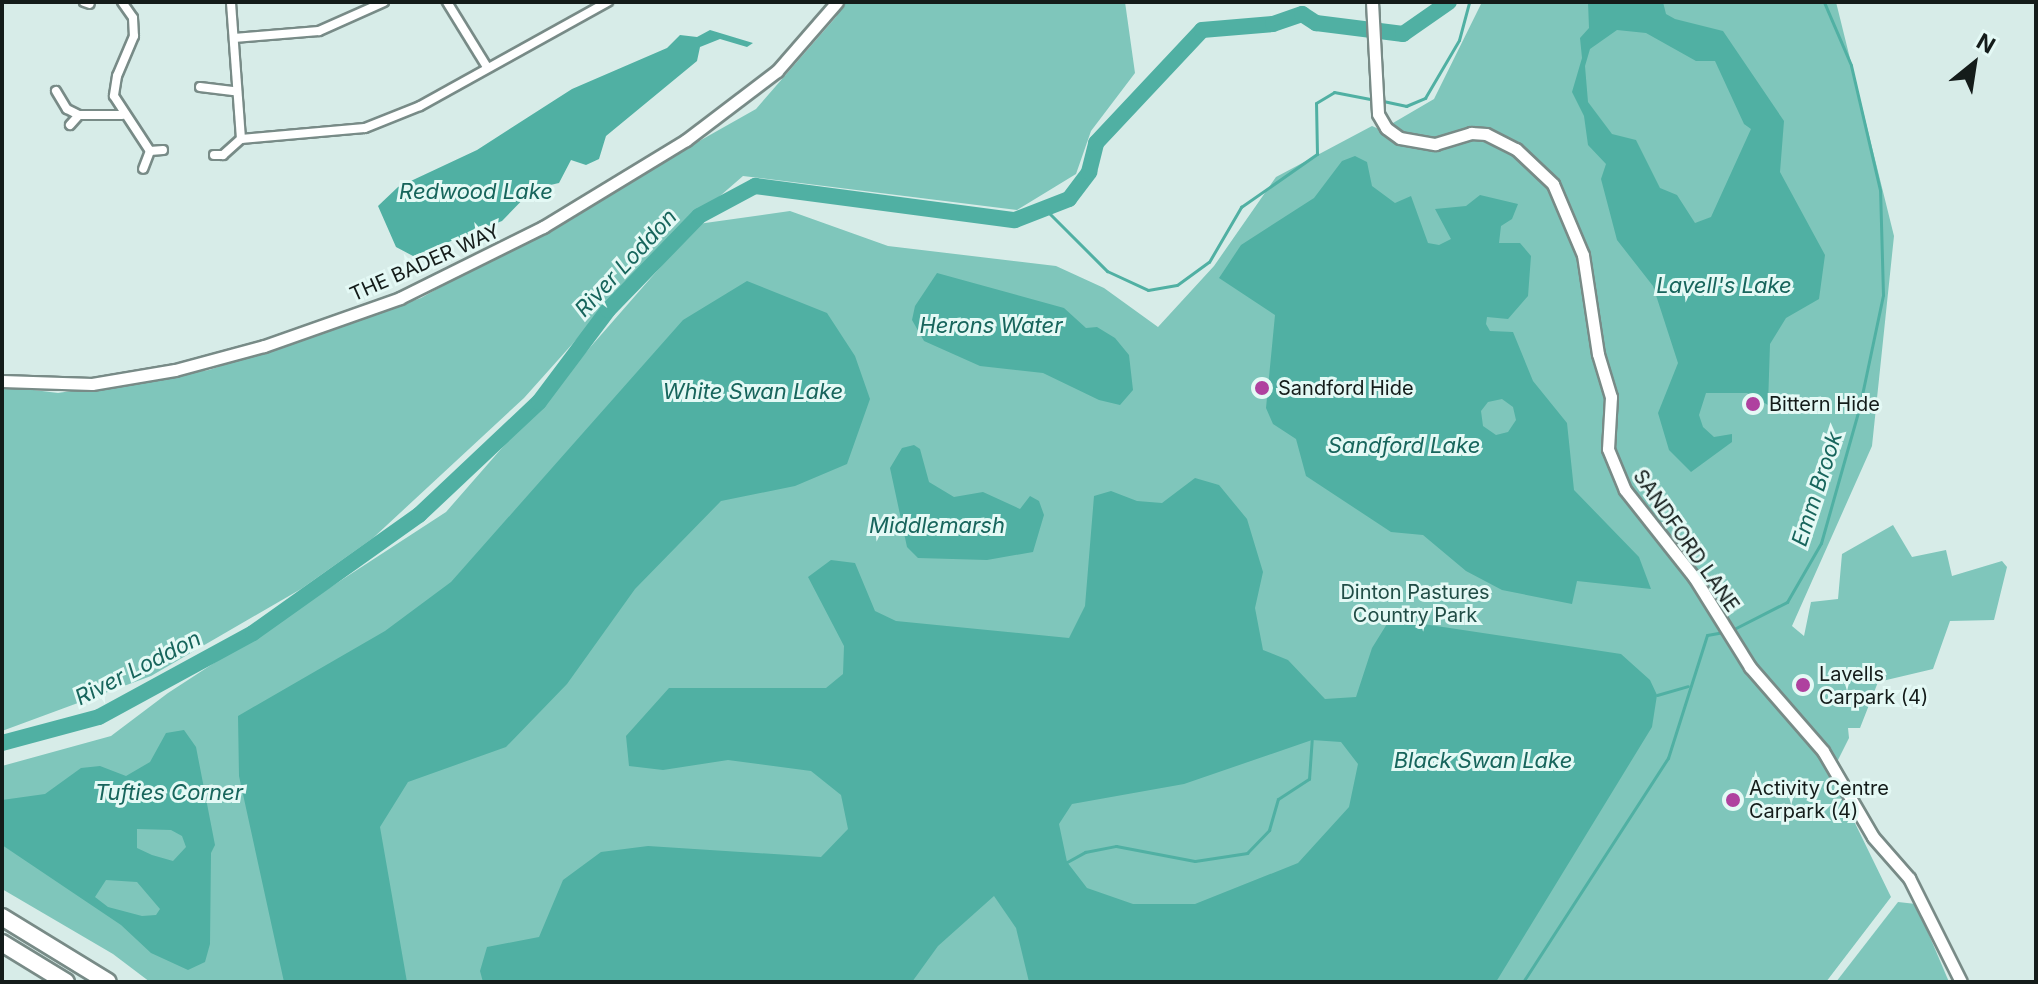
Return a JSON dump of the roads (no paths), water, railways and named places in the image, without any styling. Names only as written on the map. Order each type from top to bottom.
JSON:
[{"type":"highway","points":[[2,917],[108,982]]},
{"type":"highway","points":[[2,943],[66,982]]},
{"type":"street","points":[[122,2],[133,18],[134,36],[117,76],[114,96],[122,115],[150,151]]},
{"type":"street","points":[[231,2],[235,91],[241,139]]},
{"type":"street","points":[[234,38],[319,31],[384,2]]},
{"type":"street","points":[[447,2],[487,67]]},
{"type":"street","points":[[214,155],[223,155],[241,139],[365,128],[420,106],[608,2]]},
{"type":"street","name":"THE BADER WAY","points":[[2,381],[108,383],[175,370],[264,346],[400,298],[543,227],[686,140],[777,71],[837,2]]},
{"type":"street","name":"SANDFORD LANE","points":[[1373,8],[1378,114],[1395,136],[1435,144],[1471,133],[1486,134],[1516,149],[1553,184],[1583,255],[1598,354],[1611,397],[1608,449],[1614,467],[1732,640],[1813,737],[1873,837],[1909,878],[1961,982]]},
{"type":"street","points":[[200,87],[235,91]]},
{"type":"street","points":[[56,91],[67,109],[79,115],[122,115]]},
{"type":"street","points":[[70,125],[79,115]]},
{"type":"street","points":[[150,151],[163,150]]},
{"type":"street","points":[[143,169],[150,151]]},
{"type":"water","name":"Lavell's Lake","points":[[1588,2],[1663,2],[1666,14],[1675,19],[1723,31],[1784,121],[1780,172],[1825,255],[1819,299],[1786,318],[1770,344],[1768,405],[1747,393],[1706,393],[1699,415],[1703,427],[1714,437],[1732,434],[1732,442],[1691,472],[1669,450],[1658,413],[1678,363],[1653,286],[1617,240],[1601,179],[1606,164],[1588,145],[1584,116],[1572,92],[1582,58],[1580,38],[1589,28]],"holes":[[[1617,30],[1646,33],[1696,61],[1715,61],[1744,124],[1751,129],[1711,217],[1695,223],[1677,195],[1660,188],[1636,140],[1612,134],[1588,102],[1585,66],[1590,49]]]},
{"type":"water","name":"Redwood Lake","points":[[710,30],[753,43],[747,47],[720,39],[700,47],[697,61],[606,136],[599,159],[586,165],[571,160],[559,183],[533,189],[502,221],[413,256],[396,247],[378,206],[398,187],[477,150],[572,89],[667,48],[680,35],[697,37]]},
{"type":"water","name":"Sandford Lake","points":[[1355,156],[1367,162],[1372,186],[1395,203],[1411,196],[1428,243],[1439,245],[1451,239],[1435,209],[1466,206],[1480,195],[1518,204],[1512,219],[1501,226],[1499,243],[1520,243],[1531,256],[1528,296],[1508,319],[1487,317],[1486,324],[1490,331],[1513,332],[1533,381],[1567,423],[1574,490],[1639,557],[1651,589],[1577,581],[1572,604],[1502,590],[1466,571],[1423,535],[1391,532],[1306,476],[1296,439],[1273,424],[1266,408],[1275,315],[1219,278],[1241,245],[1314,198],[1342,161]],"holes":[[[1502,399],[1513,407],[1516,420],[1508,432],[1496,435],[1483,426],[1481,411],[1488,402]]]},
{"type":"water","name":"Herons Water","points":[[937,273],[1064,308],[1086,328],[1097,327],[1115,338],[1129,355],[1133,390],[1120,405],[1099,400],[1043,373],[980,366],[924,341],[912,320],[915,306]]},
{"type":"water","name":"White Swan Lake","points":[[747,281],[827,313],[855,356],[870,399],[847,464],[795,486],[721,501],[635,589],[567,684],[506,747],[408,782],[380,827],[407,982],[284,982],[239,776],[238,716],[385,631],[451,582],[683,320]]},
{"type":"water","name":"Middlemarsh","points":[[914,445],[920,449],[929,482],[954,497],[983,492],[1020,509],[1030,496],[1039,501],[1044,515],[1033,552],[987,560],[918,558],[907,547],[890,468],[902,448]]},
{"type":"water","name":"Black Swan Lake","points":[[1195,478],[1219,485],[1247,519],[1263,572],[1255,608],[1263,650],[1288,660],[1325,699],[1356,697],[1372,648],[1390,619],[1621,654],[1650,680],[1657,695],[1652,727],[1496,982],[1029,982],[1016,928],[994,896],[938,946],[912,982],[483,982],[480,971],[487,947],[539,937],[563,880],[601,852],[648,846],[821,857],[848,829],[841,795],[811,771],[728,760],[663,770],[629,766],[626,736],[669,688],[826,688],[843,674],[844,646],[808,577],[831,560],[855,563],[875,611],[896,621],[1069,638],[1085,606],[1094,496],[1111,491],[1137,501],[1162,503]],"holes":[[[1312,740],[1341,742],[1358,764],[1349,807],[1298,863],[1195,904],[1133,904],[1087,888],[1067,862],[1059,824],[1072,804],[1184,784]]]},
{"type":"water","name":"Tufties Corner","points":[[184,730],[196,747],[215,845],[211,853],[210,944],[205,962],[188,970],[151,953],[121,925],[2,845],[2,800],[45,794],[81,768],[100,766],[126,776],[150,762],[166,733]],"holes":[[[137,829],[171,830],[182,836],[186,847],[173,861],[152,855],[137,848]],[[106,880],[137,882],[160,909],[156,915],[142,916],[108,907],[95,897]]]},
{"type":"waterway","name":"River Loddon","points":[[2,743],[99,717],[253,633],[419,515],[539,402],[608,310],[699,216],[755,186],[1015,220],[1069,199],[1089,172],[1096,143],[1202,30],[1273,24],[1302,14],[1316,23],[1403,34],[1449,2]]},
{"type":"waterway","points":[[1383,101],[1406,106],[1425,98],[1459,40],[1469,2]]},
{"type":"waterway","name":"Emm Brook","points":[[1732,630],[1787,602],[1821,543],[1859,409],[1883,295],[1880,190],[1851,65],[1824,2]]},
{"type":"waterway","points":[[1047,211],[1107,271],[1148,290],[1177,285],[1209,262],[1241,207],[1317,154],[1316,103],[1334,92],[1375,100]]},
{"type":"waterway","name":"Emm Brook","points":[[1523,982],[1668,758],[1707,635],[1724,632]]},
{"type":"waterway","points":[[1657,695],[1688,686]]},
{"type":"waterway","points":[[1067,862],[1085,852],[1116,846],[1195,861],[1247,853],[1269,830],[1278,799],[1309,779],[1312,740]]},
{"type":"place","name":"Sandford Hide","points":[[1262,388]]},
{"type":"place","name":"Bittern Hide","points":[[1753,404]]},
{"type":"place","name":"Lavells Carpark (4)","points":[[1803,685]]},
{"type":"place","name":"Activity Centre Carpark (4)","points":[[1733,800]]},
{"type":"park label","name":"Dinton Pastures Country Park","points":[[1415,604]]}]
